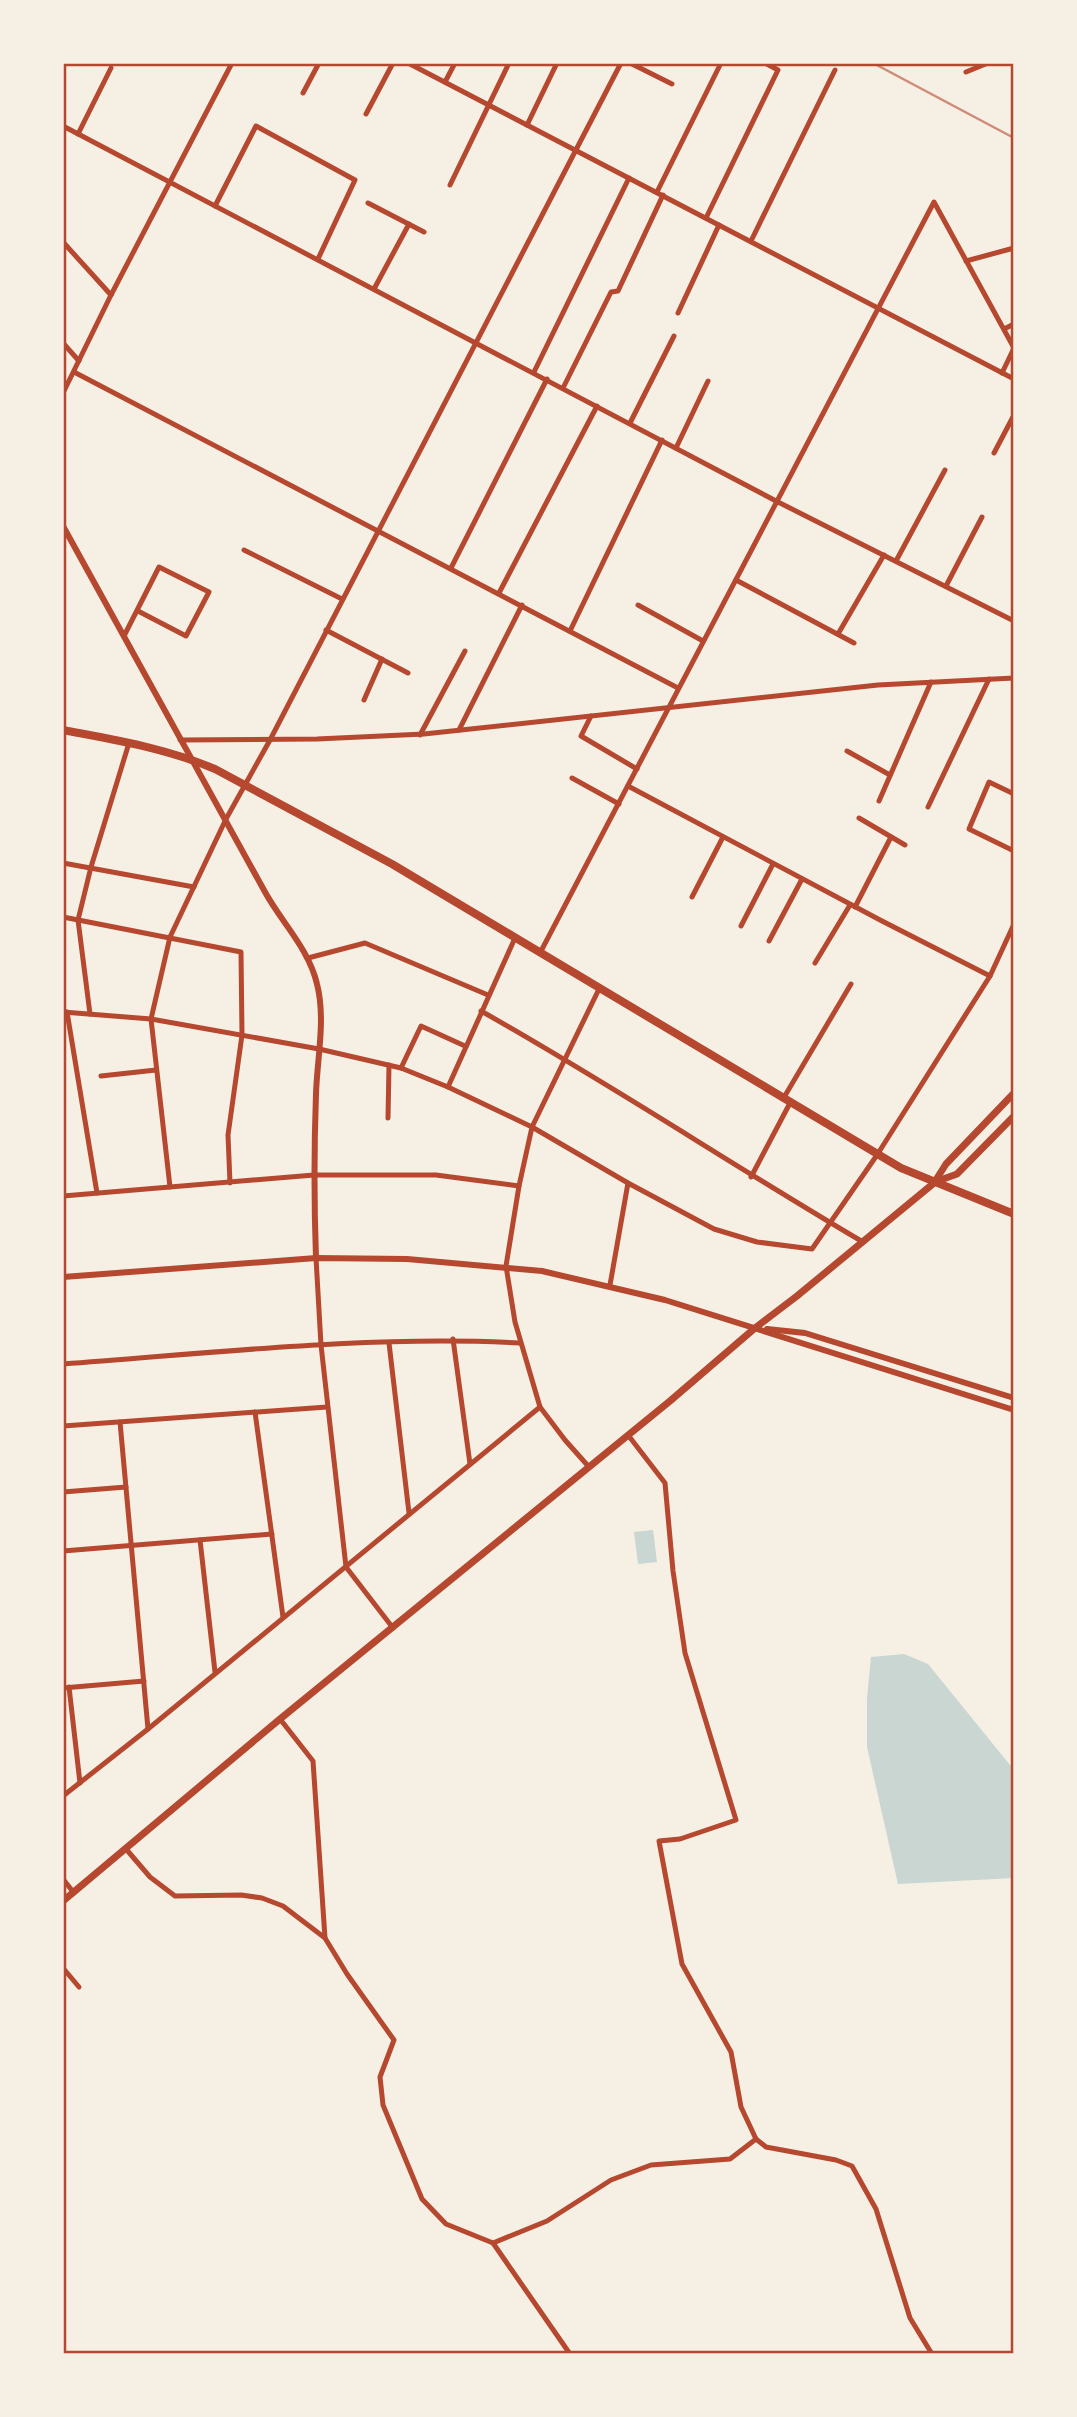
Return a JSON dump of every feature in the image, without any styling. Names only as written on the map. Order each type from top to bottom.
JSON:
[{"type":"highway","points":[[63,730],[190,758],[244,784],[392,863],[877,1155],[934,1183],[1014,1214]]},
{"type":"main road","points":[[63,1901],[280,1719],[934,1183],[946,1164],[1014,1093]]},
{"type":"main road","points":[[934,1183],[957,1174],[1014,1116]]},
{"type":"street","points":[[63,393],[232,63]]},
{"type":"street","points":[[303,93],[319,63]]},
{"type":"street","points":[[366,114],[393,63]]},
{"type":"street","points":[[408,63],[1014,379]]},
{"type":"street","points":[[445,82],[455,63]]},
{"type":"street","points":[[450,185],[509,63]]},
{"type":"street","points":[[527,125],[557,63]]},
{"type":"street","points":[[170,1186],[150,1019],[170,937],[244,784],[270,740],[377,529],[621,63]]},
{"type":"street","points":[[630,63],[672,84]]},
{"type":"street","points":[[563,388],[611,292],[618,291],[720,63]]},
{"type":"street","points":[[706,218],[778,70],[765,63]]},
{"type":"street","points":[[966,72],[988,63]]},
{"type":"street","points":[[78,134],[111,68]]},
{"type":"street","points":[[751,241],[835,70]]},
{"type":"street","points":[[63,126],[778,502],[1014,621]]},
{"type":"street","points":[[215,206],[256,126],[355,180],[318,259]]},
{"type":"street","points":[[534,372],[629,178]]},
{"type":"street","points":[[540,953],[934,202],[1014,348],[1002,373]]},
{"type":"street","points":[[368,203],[424,232]]},
{"type":"street","points":[[374,289],[409,224]]},
{"type":"street","points":[[678,313],[719,225]]},
{"type":"street","points":[[63,242],[111,295]]},
{"type":"street","points":[[966,261],[1014,248]]},
{"type":"street","points":[[1003,329],[1014,324]]},
{"type":"street","points":[[630,423],[674,336]]},
{"type":"street","points":[[63,343],[79,361]]},
{"type":"street","points":[[74,372],[678,688]]},
{"type":"street","points":[[451,568],[547,379]]},
{"type":"street","points":[[676,448],[708,381]]},
{"type":"street","points":[[499,593],[597,406]]},
{"type":"street","points":[[994,453],[1014,415]]},
{"type":"street","points":[[570,631],[662,440]]},
{"type":"street","points":[[896,561],[945,470]]},
{"type":"street","points":[[946,586],[982,517]]},
{"type":"street","points":[[63,526],[265,893],[309,958],[319,996],[314,1175],[321,1345],[346,1567],[393,1628]]},
{"type":"street","points":[[244,550],[342,599]]},
{"type":"street","points":[[838,634],[884,555]]},
{"type":"street","points":[[124,636],[159,567],[209,592],[186,636],[138,611]]},
{"type":"street","points":[[736,580],[854,643]]},
{"type":"street","points":[[459,730],[522,605]]},
{"type":"street","points":[[638,605],[703,641]]},
{"type":"street","points":[[326,630],[408,673]]},
{"type":"street","points":[[420,734],[465,651]]},
{"type":"street","points":[[364,700],[382,659]]},
{"type":"street","points":[[180,740],[270,740],[420,734],[878,685],[1014,678]]},
{"type":"street","points":[[928,807],[989,679]]},
{"type":"street","points":[[878,801],[931,682]]},
{"type":"street","points":[[591,716],[581,736],[637,769]]},
{"type":"street","points":[[90,1014],[78,920],[91,867],[129,743]]},
{"type":"street","points":[[846,751],[890,775]]},
{"type":"street","points":[[572,778],[619,804]]},
{"type":"street","points":[[1014,794],[989,782],[969,829],[1014,851]]},
{"type":"street","points":[[628,786],[990,976]]},
{"type":"street","points":[[859,818],[905,845]]},
{"type":"street","points":[[692,897],[723,837]]},
{"type":"street","points":[[815,963],[853,906],[891,837]]},
{"type":"street","points":[[63,863],[194,887]]},
{"type":"street","points":[[741,926],[773,864]]},
{"type":"street","points":[[769,941],[802,879]]},
{"type":"street","points":[[63,917],[241,952],[242,1035],[228,1135],[230,1183]]},
{"type":"street","points":[[97,1193],[65,1012],[150,1019],[319,1049],[401,1068],[532,1127],[714,1229],[757,1242],[812,1249],[877,1155],[990,976],[1014,924]]},
{"type":"street","points":[[448,1087],[515,938]]},
{"type":"street","points":[[309,958],[365,943],[488,995]]},
{"type":"street","points":[[751,1177],[787,1100],[851,984]]},
{"type":"street","points":[[589,1467],[540,1406],[520,1343],[506,1266],[532,1127],[599,989]]},
{"type":"street","points":[[481,1011],[566,1059],[751,1177],[863,1242]]},
{"type":"street","points":[[401,1068],[421,1027],[465,1046]]},
{"type":"street","points":[[388,1118],[390,1065]]},
{"type":"street","points":[[101,1076],[156,1070]]},
{"type":"street","points":[[63,1196],[314,1175],[436,1175],[519,1186]]},
{"type":"street","points":[[610,1286],[628,1183]]},
{"type":"street","points":[[63,1278],[316,1258],[407,1259],[506,1266],[610,1286],[755,1328],[1014,1410]]},
{"type":"street","points":[[755,1328],[804,1333],[1014,1398]]},
{"type":"street","points":[[63,1364],[321,1345],[453,1339],[520,1343]]},
{"type":"street","points":[[453,1339],[470,1464]]},
{"type":"street","points":[[388,1343],[409,1513]]},
{"type":"street","points":[[63,1796],[540,1406]]},
{"type":"street","points":[[63,1426],[327,1407]]},
{"type":"street","points":[[255,1412],[283,1618]]},
{"type":"street","points":[[120,1422],[148,1729]]},
{"type":"street","points":[[628,1435],[665,1483],[673,1571],[685,1653],[736,1820],[680,1839],[659,1842],[682,1964],[731,2052],[741,2107],[756,2139],[765,2147],[852,2166],[876,2209],[911,2318],[932,2354]]},
{"type":"street","points":[[63,1492],[126,1487]]},
{"type":"street","points":[[63,1551],[272,1534]]},
{"type":"street","points":[[200,1540],[215,1672]]},
{"type":"street","points":[[80,1783],[66,1688],[144,1681]]},
{"type":"street","points":[[280,1719],[313,1760],[325,1938]]},
{"type":"street","points":[[126,1849],[150,1877],[175,1896],[231,1894],[262,1898],[283,1906],[325,1938],[394,2040],[380,2077],[383,2105],[422,2199],[446,2224],[493,2243],[570,2354]]},
{"type":"street","points":[[63,1879],[74,1893]]},
{"type":"street","points":[[63,1968],[79,1987]]},
{"type":"street","points":[[493,2243],[547,2221],[611,2180],[651,2165],[730,2159],[756,2139]]},
{"type":"shaded area","points":[[653,1530],[657,1562],[638,1564],[634,1532]]},
{"type":"shaded area","points":[[904,1654],[928,1664],[1014,1770],[1014,1878],[898,1884],[867,1747],[867,1698],[871,1657]]},
{"type":"railway","points":[[873,63],[1014,138]]}]
